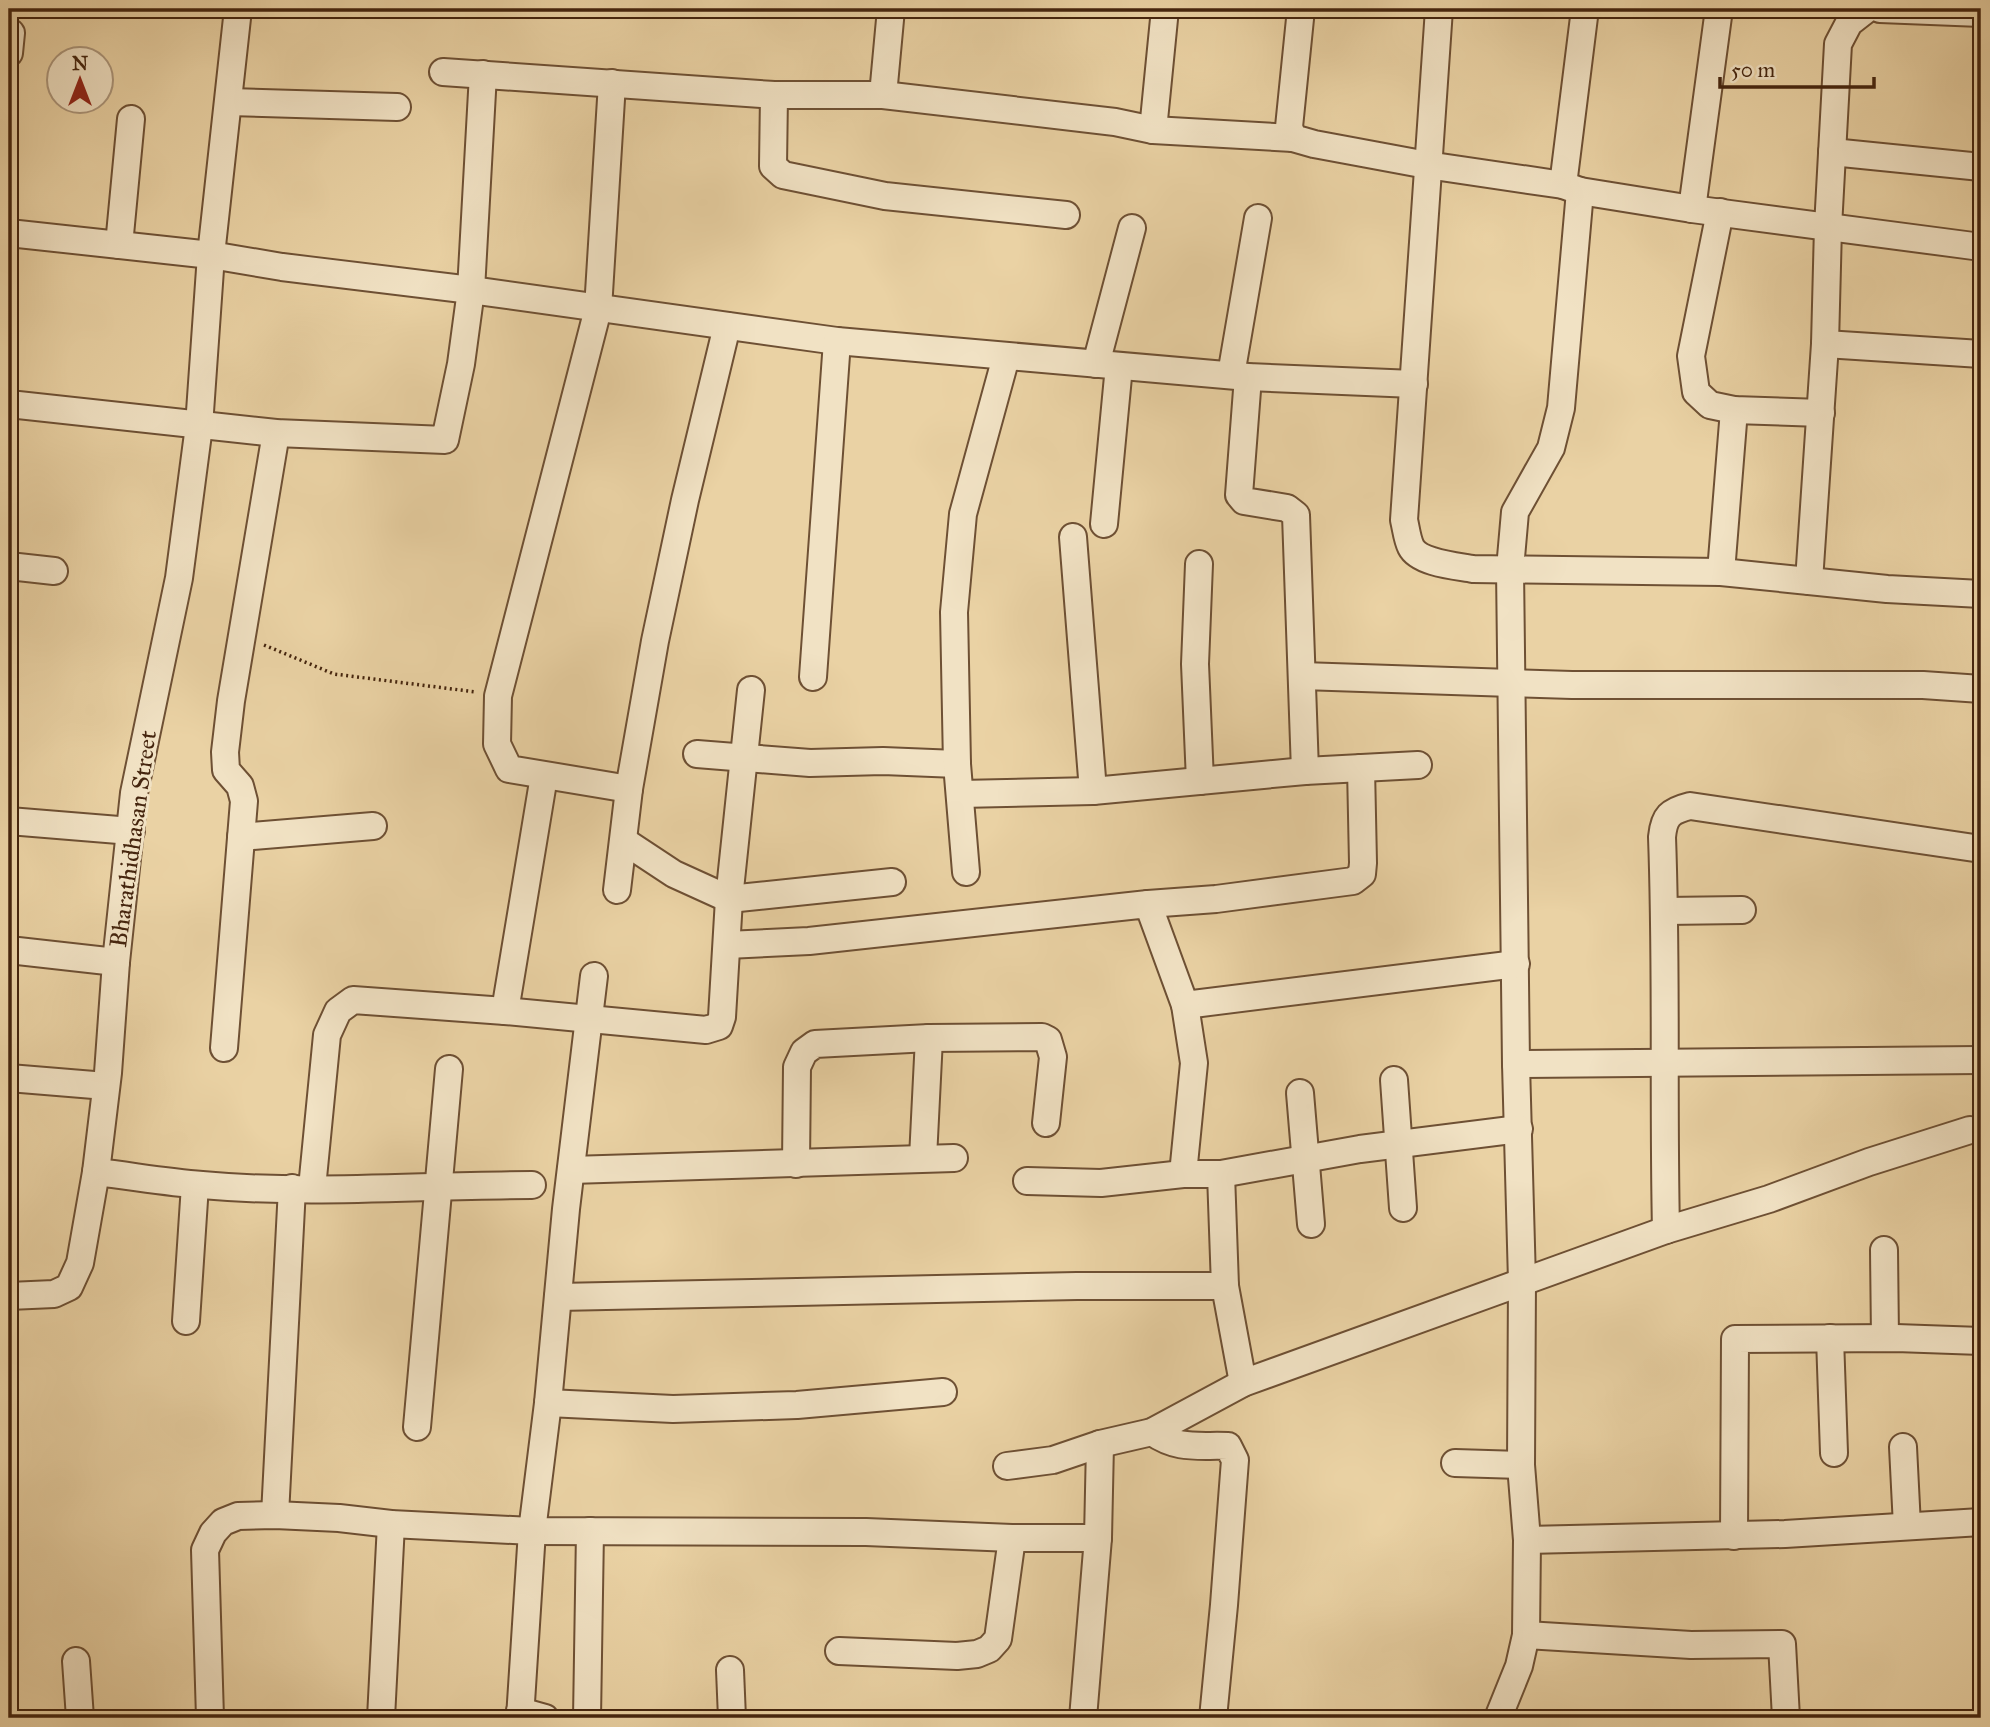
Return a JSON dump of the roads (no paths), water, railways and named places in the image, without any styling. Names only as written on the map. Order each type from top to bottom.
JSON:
[{"type":"street","name":"Bharathidhasan Street","points":[[9,1296],[54,1294],[69,1287],[80,1263],[96,1172],[106,1086],[134,793],[179,578],[199,426],[211,255],[238,9]]},
{"type":"street","points":[[883,95],[891,9]]},
{"type":"street","points":[[1153,130],[1165,9]]},
{"type":"street","points":[[1293,138],[1289,127],[1301,9]]},
{"type":"street","points":[[1439,9],[1404,520],[1411,548],[1419,555],[1436,562],[1474,569],[1721,572],[1981,594]]},
{"type":"street","points":[[1498,1718],[1519,1666],[1526,1635],[1527,1540],[1521,1465],[1522,1281],[1520,1129],[1516,1064],[1510,569],[1515,512],[1552,448],[1562,408],[1572,188],[1585,9]]},
{"type":"street","points":[[1692,209],[1718,9]]},
{"type":"street","points":[[1809,581],[1825,344],[1838,44],[1849,23],[1867,9]]},
{"type":"street","points":[[1880,9],[1981,13]]},
{"type":"street","points":[[443,72],[774,95],[883,95],[1115,122],[1153,130],[1293,138],[1314,145],[1692,209],[1981,247]]},
{"type":"street","points":[[9,404],[276,433],[445,440],[461,364],[471,290],[484,74]]},
{"type":"street","points":[[612,83],[598,309],[498,696],[498,744],[509,769],[629,789]]},
{"type":"street","points":[[774,95],[773,166],[783,175],[885,196],[1066,215]]},
{"type":"street","points":[[229,102],[397,107]]},
{"type":"street","points":[[118,244],[131,119]]},
{"type":"street","points":[[1832,152],[1981,167]]},
{"type":"street","points":[[1720,212],[1691,356],[1696,391],[1710,405],[1734,410],[1821,413]]},
{"type":"street","points":[[1258,218],[1240,376],[1239,495],[1244,501],[1287,508],[1296,515],[1305,771]]},
{"type":"street","points":[[1104,524],[1107,365],[1132,228]]},
{"type":"street","points":[[9,233],[211,255],[282,267],[471,290],[837,341],[1240,376],[1414,384]]},
{"type":"street","points":[[617,890],[629,789],[655,641],[685,500],[727,326]]},
{"type":"street","points":[[813,677],[837,341]]},
{"type":"street","points":[[1825,344],[1981,354]]},
{"type":"street","points":[[966,872],[957,764],[954,612],[963,514],[1006,357]]},
{"type":"street","points":[[1721,572],[1734,410]]},
{"type":"street","points":[[224,1048],[243,793],[226,770],[224,761],[276,433]]},
{"type":"street","points":[[1073,537],[1093,791]]},
{"type":"street","points":[[1199,564],[1195,664],[1200,780]]},
{"type":"street","points":[[9,566],[54,571]]},
{"type":"street","points":[[1302,676],[1657,686],[1923,685],[1981,689]]},
{"type":"street","points":[[275,1515],[302,1188],[327,1035],[338,1011],[353,1000],[706,1030],[719,1026],[722,1017],[729,899],[751,690]]},
{"type":"street","points":[[697,754],[810,763],[883,761],[957,764]]},
{"type":"street","points":[[960,794],[1093,791],[1305,771],[1418,765]]},
{"type":"street","points":[[727,945],[809,941],[1216,899],[1353,881],[1362,874],[1363,863],[1361,768]]},
{"type":"street","points":[[505,1011],[544,776]]},
{"type":"street","points":[[1666,1230],[1663,824],[1675,810],[1690,806],[1981,849]]},
{"type":"street","points":[[9,821],[131,831]]},
{"type":"street","points":[[241,837],[373,826]]},
{"type":"street","points":[[624,841],[674,874],[729,899],[892,882]]},
{"type":"street","points":[[1148,904],[1185,1005],[1194,1063],[1183,1174]]},
{"type":"street","points":[[1665,911],[1742,910]]},
{"type":"street","points":[[9,950],[116,962]]},
{"type":"street","points":[[1185,1005],[1516,964]]},
{"type":"street","points":[[545,1718],[520,1714],[532,1531],[594,976]]},
{"type":"street","points":[[796,1164],[797,1067],[804,1052],[815,1044],[1027,1036],[1048,1040],[1053,1057],[1046,1123]]},
{"type":"street","points":[[923,1158],[929,1038]]},
{"type":"street","points":[[1516,1064],[1980,1060]]},
{"type":"street","points":[[417,1427],[449,1069]]},
{"type":"street","points":[[9,1079],[106,1086]]},
{"type":"street","points":[[1394,1080],[1403,1208]]},
{"type":"street","points":[[1300,1093],[1311,1224]]},
{"type":"street","points":[[1027,1181],[1101,1183],[1183,1174],[1221,1174],[1399,1144],[1520,1129]]},
{"type":"street","points":[[1007,1466],[1053,1460],[1100,1444],[1152,1432],[1243,1383],[1666,1230],[1769,1199],[1869,1162],[1970,1130]]},
{"type":"street","points":[[571,1170],[954,1158]]},
{"type":"street","points":[[96,1172],[195,1185],[377,1189],[440,1185],[532,1185]]},
{"type":"street","points":[[1221,1174],[1225,1286],[1243,1383]]},
{"type":"street","points":[[186,1321],[195,1185]]},
{"type":"street","points":[[1884,1250],[1885,1338]]},
{"type":"street","points":[[558,1297],[1077,1286],[1225,1286]]},
{"type":"street","points":[[1830,1338],[1834,1453]]},
{"type":"street","points":[[1734,1536],[1735,1339],[1981,1340]]},
{"type":"street","points":[[548,1403],[687,1408],[797,1405],[943,1392]]},
{"type":"street","points":[[1152,1432],[1176,1445],[1228,1446],[1235,1460],[1213,1718]]},
{"type":"street","points":[[1083,1718],[1098,1538],[1100,1444]]},
{"type":"street","points":[[1903,1447],[1907,1526]]},
{"type":"street","points":[[1455,1463],[1521,1465]]},
{"type":"street","points":[[210,1718],[205,1550],[213,1533],[223,1522],[238,1516],[339,1518],[391,1524],[532,1531],[866,1532],[1012,1538],[1098,1538]]},
{"type":"street","points":[[1527,1540],[1734,1536],[1981,1522]]},
{"type":"street","points":[[382,1718],[391,1524]]},
{"type":"street","points":[[587,1718],[590,1531]]},
{"type":"street","points":[[839,1651],[957,1656],[977,1654],[989,1649],[998,1639],[1012,1538]]},
{"type":"street","points":[[1526,1635],[1691,1645],[1782,1644],[1786,1718]]},
{"type":"street","points":[[76,1661],[79,1718]]},
{"type":"street","points":[[730,1670],[732,1718]]}]
